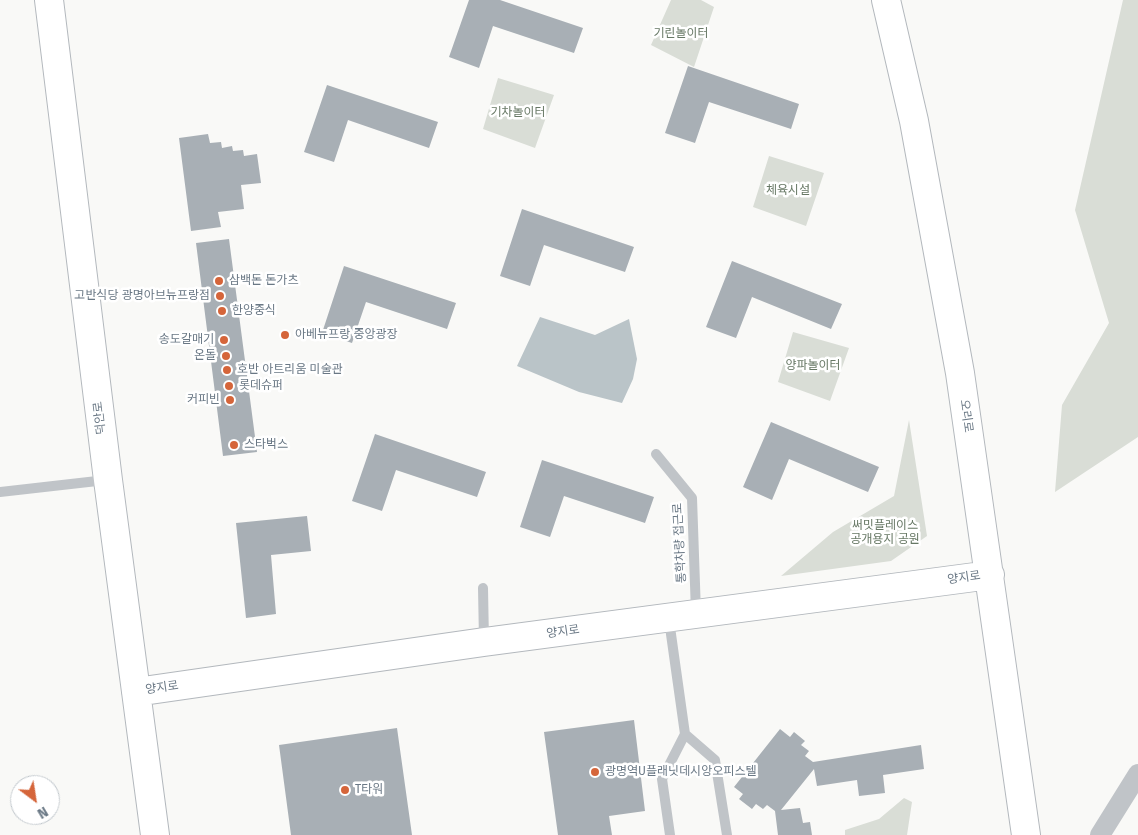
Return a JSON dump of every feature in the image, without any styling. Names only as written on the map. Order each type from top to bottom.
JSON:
[{"type":"street","name":"덕안로","points":[[49,0],[108,480],[155,835]]},
{"type":"street","name":"오리로","points":[[886,0],[916,131],[960,373],[1026,835]]},
{"type":"street","name":"양지로","points":[[136,692],[484,642],[990,575]]},
{"type":"street","points":[[1100,835],[1138,774]]},
{"type":"lane","name":"통학차량 접근로","points":[[656,454],[692,498],[696,614]]},
{"type":"lane","points":[[0,492],[108,480]]},
{"type":"lane","points":[[483,588],[484,642]]},
{"type":"lane","points":[[669,617],[685,734],[662,779],[670,835]]},
{"type":"lane","points":[[685,734],[715,760],[727,835]]},
{"type":"green space","name":"기린놀이터","points":[[671,0],[701,0],[714,7],[694,67],[651,45]]},
{"type":"green space","points":[[1123,0],[1138,0],[1138,437],[1055,492],[1062,405],[1109,323],[1075,210]]},
{"type":"green space","name":"기차놀이터","points":[[498,78],[554,95],[535,148],[483,129]]},
{"type":"green space","name":"체육시설","points":[[769,156],[824,173],[806,226],[753,207]]},
{"type":"green space","name":"양파놀이터","points":[[793,332],[849,348],[830,401],[778,382]]},
{"type":"green space","name":"써밋플레이스 공개용지 공원","points":[[909,420],[927,536],[891,561],[781,576],[833,532],[894,496]]},
{"type":"green space","points":[[904,798],[912,802],[907,835],[845,835],[845,830],[879,819]]},
{"type":"shaded area","points":[[540,317],[595,335],[629,319],[637,359],[633,379],[622,403],[579,392],[517,366]]},
{"type":"building","points":[[469,0],[500,0],[583,28],[574,53],[493,26],[479,68],[449,57]]},
{"type":"building","points":[[688,66],[799,104],[791,129],[709,102],[695,143],[665,133]]},
{"type":"building","points":[[327,85],[438,122],[429,148],[348,120],[334,162],[304,152]]},
{"type":"building","points":[[208,134],[210,143],[221,142],[222,148],[232,146],[233,151],[243,150],[244,156],[257,154],[261,183],[241,185],[244,209],[218,212],[221,227],[191,231],[179,138]]},
{"type":"building","points":[[522,209],[634,247],[625,272],[544,245],[530,286],[500,276]]},
{"type":"building","points":[[229,239],[257,452],[223,456],[196,243]]},
{"type":"building","points":[[732,261],[842,304],[831,329],[752,297],[736,338],[706,327]]},
{"type":"building","points":[[344,266],[456,303],[447,329],[366,302],[352,343],[322,333]]},
{"type":"building","points":[[771,422],[879,467],[868,492],[789,459],[772,500],[743,487]]},
{"type":"building","points":[[375,434],[486,472],[477,497],[396,470],[382,511],[352,501]]},
{"type":"building","points":[[542,460],[654,497],[645,523],[564,496],[550,537],[520,527]]},
{"type":"building","points":[[307,516],[311,551],[271,555],[276,614],[246,618],[236,523]]},
{"type":"building","name":"광명역U플래닛데시앙오피스텔","points":[[634,720],[645,811],[609,816],[612,835],[558,835],[544,732]]},
{"type":"building","name":"T타워","points":[[397,728],[412,835],[291,835],[279,745]]},
{"type":"building","points":[[780,729],[790,737],[794,732],[805,741],[801,745],[809,751],[805,756],[813,762],[921,745],[924,769],[883,775],[885,793],[859,796],[857,780],[817,786],[814,769],[781,810],[800,808],[803,823],[810,822],[812,835],[778,835],[775,811],[767,805],[763,809],[756,804],[752,809],[739,799],[743,794],[734,787]]},
{"type":"place","name":"삼백돈 돈가츠","points":[[219,281]]},
{"type":"place","name":"고반식당 광명아브뉴프랑점","points":[[220,296]]},
{"type":"place","name":"한양중식","points":[[222,311]]},
{"type":"place","name":"아베뉴프랑 중앙광장","points":[[285,335]]},
{"type":"place","name":"송도갈매기","points":[[224,340]]},
{"type":"place","name":"온돌","points":[[226,356]]},
{"type":"place","name":"호반 아트리움 미술관","points":[[227,370]]},
{"type":"place","name":"롯데슈퍼","points":[[229,386]]},
{"type":"place","name":"커피빈","points":[[230,400]]},
{"type":"place","name":"스타벅스","points":[[234,445]]},
{"type":"place","name":"광명역U플래닛데시앙오피스텔","points":[[595,772]]},
{"type":"place","name":"T타워","points":[[345,790]]}]
